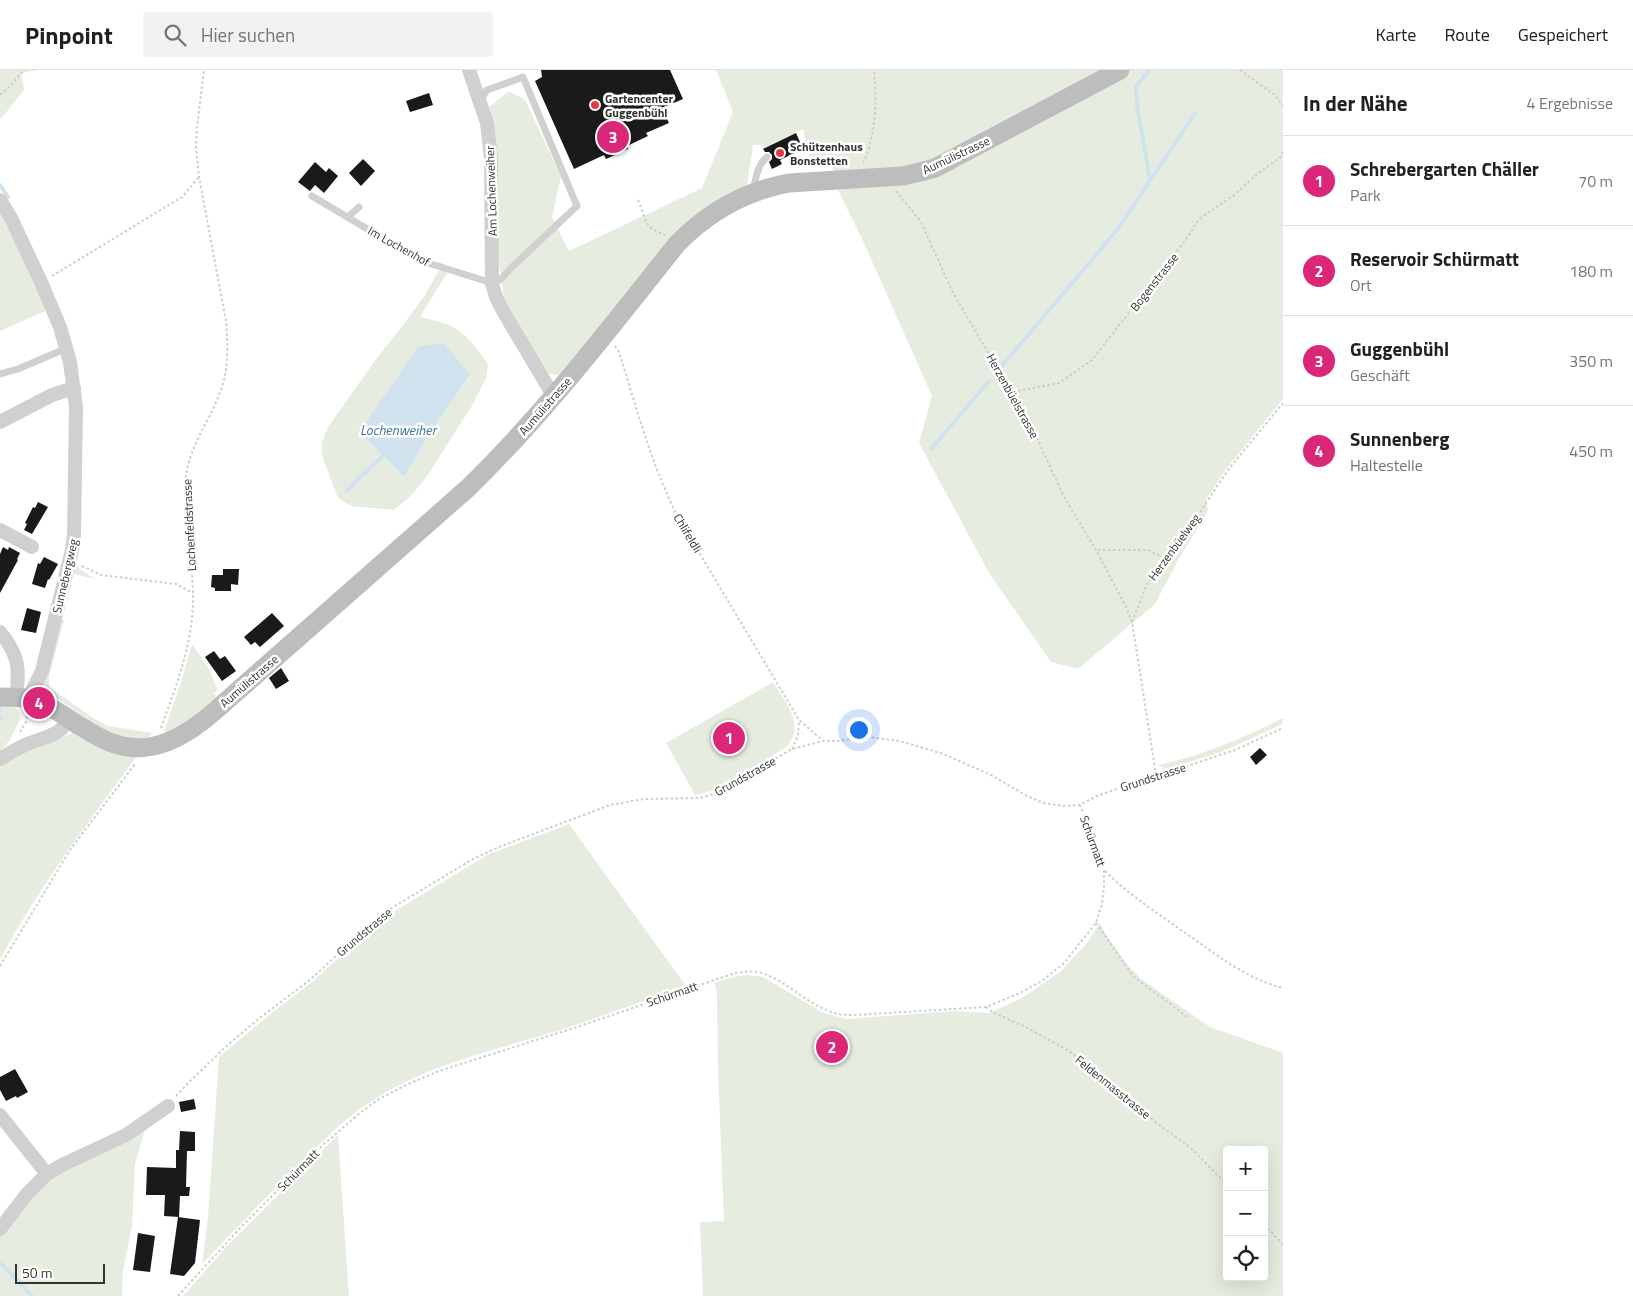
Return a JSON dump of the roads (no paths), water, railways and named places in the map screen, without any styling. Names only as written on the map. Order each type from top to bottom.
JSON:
[{"type":"main road","name":"Aumülistrasse","points":[[69,719],[112,743],[128,747],[150,747],[182,736],[210,715],[468,488],[554,397],[680,241],[695,226],[714,212],[727,204],[754,193],[789,183],[913,174],[935,168],[1120,70]]},
{"type":"main road","points":[[18,700],[52,708],[69,719]]},
{"type":"street","name":"Am Lochenweiher","points":[[469,70],[487,123],[491,159],[492,283],[503,311],[554,397]]},
{"type":"street","name":"Sunnebergweg","points":[[0,200],[12,218],[60,327],[67,348],[76,407],[75,525],[72,550],[42,672],[18,700]]},
{"type":"street","points":[[0,422],[52,395],[74,388]]},
{"type":"street","points":[[0,530],[32,547]]},
{"type":"street","points":[[0,632],[7,640],[17,660],[19,674],[18,700]]},
{"type":"street","points":[[0,758],[60,731],[69,719]]},
{"type":"street","points":[[0,1229],[27,1194],[47,1174],[126,1135],[168,1106]]},
{"type":"street","points":[[0,1115],[47,1174]]},
{"type":"lane","points":[[480,101],[487,90],[523,77],[577,206],[500,280],[492,283]]},
{"type":"lane","points":[[754,193],[755,180],[762,161],[767,158]]},
{"type":"lane","name":"Im Lochenhof","points":[[312,196],[425,262],[492,283]]},
{"type":"lane","points":[[348,217],[359,206]]},
{"type":"lane","points":[[0,374],[18,369],[67,348]]},
{"type":"water","name":"Lochenweiher","points":[[444,343],[470,375],[432,430],[404,477],[359,432],[418,347]]},
{"type":"waterway","points":[[1149,70],[1136,87],[1137,105],[1150,180]]},
{"type":"waterway","points":[[1001,367],[1117,230],[1195,113]]},
{"type":"waterway","points":[[0,185],[8,197]]},
{"type":"waterway","points":[[931,449],[989,381]]},
{"type":"waterway","points":[[347,491],[383,456]]},
{"type":"waterway","points":[[0,1262],[32,1296]]},
{"type":"place","name":"Gartencenter Guggenbühl","points":[[595,105]]},
{"type":"place","name":"Guggenbühl","points":[[613,137]]},
{"type":"place","name":"Schützenhaus Bonstetten","points":[[780,153]]},
{"type":"place","name":"Sunnenberg","points":[[39,703]]},
{"type":"place","name":"Schrebergarten Chäller","points":[[729,738]]},
{"type":"place","name":"Reservoir Schürmatt","points":[[832,1047]]}]
